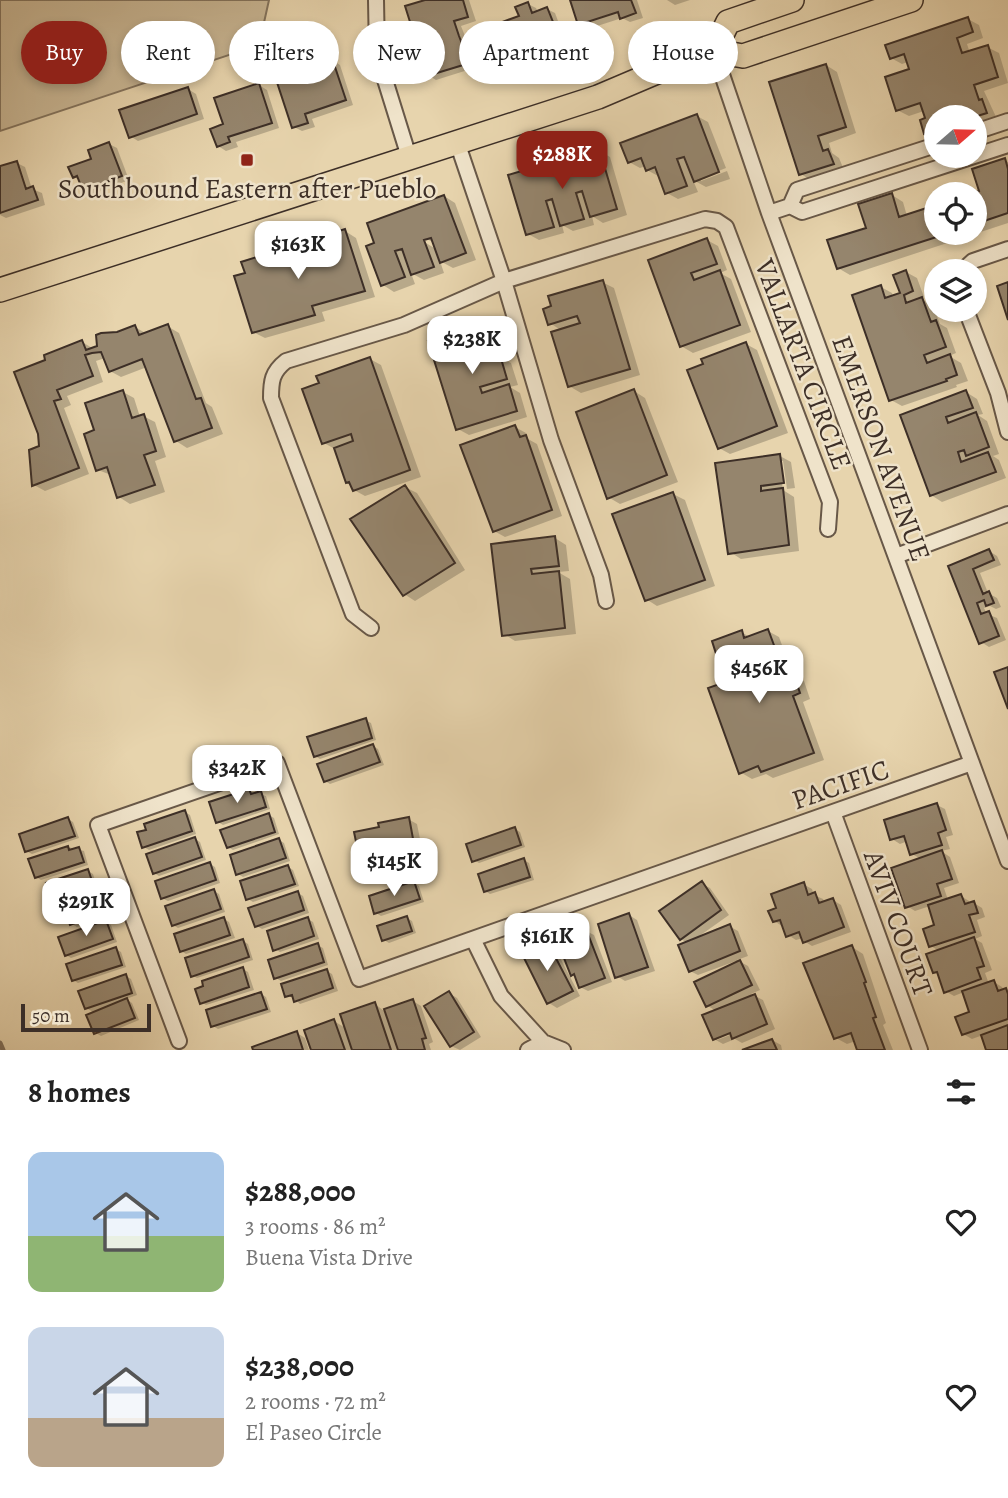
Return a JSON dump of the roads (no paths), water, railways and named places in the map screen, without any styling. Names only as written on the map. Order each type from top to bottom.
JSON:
[{"type":"main road","points":[[731,21],[792,0]]},
{"type":"main road","points":[[738,55],[743,56],[911,0]]},
{"type":"main road","points":[[0,290],[598,97],[631,84]]},
{"type":"street","points":[[376,0],[377,54],[410,158]]},
{"type":"street","name":"EMERSON AVENUE","points":[[725,84],[769,213],[1008,861]]},
{"type":"street","points":[[987,128],[1008,121]]},
{"type":"street","points":[[457,142],[504,281],[551,440],[601,575],[606,601]]},
{"type":"street","points":[[769,213],[790,206],[802,212],[1008,145]]},
{"type":"street","points":[[790,206],[797,190],[924,149]]},
{"type":"street","name":"VALLARTA CIRCLE","points":[[504,281],[705,219],[718,221],[726,227],[830,502],[828,529]]},
{"type":"street","points":[[979,259],[1008,249]]},
{"type":"street","points":[[371,628],[353,614],[271,398],[271,380],[276,369],[286,361],[404,325],[504,281]]},
{"type":"street","points":[[971,322],[998,393],[1008,432]]},
{"type":"street","points":[[896,556],[1008,514]]},
{"type":"street","name":"PACIFIC","points":[[179,1041],[98,825],[278,763],[359,979],[972,763]]},
{"type":"street","name":"AVIV COURT","points":[[833,812],[920,1050]]},
{"type":"street","points":[[473,939],[501,996],[543,1042],[564,1050]]},
{"type":"street","points":[[528,1050],[543,1042]]},
{"type":"waterway","points":[[0,1043],[3,1050]]},
{"type":"place","name":"Southbound Eastern after Pueblo","points":[[247,160]]}]
